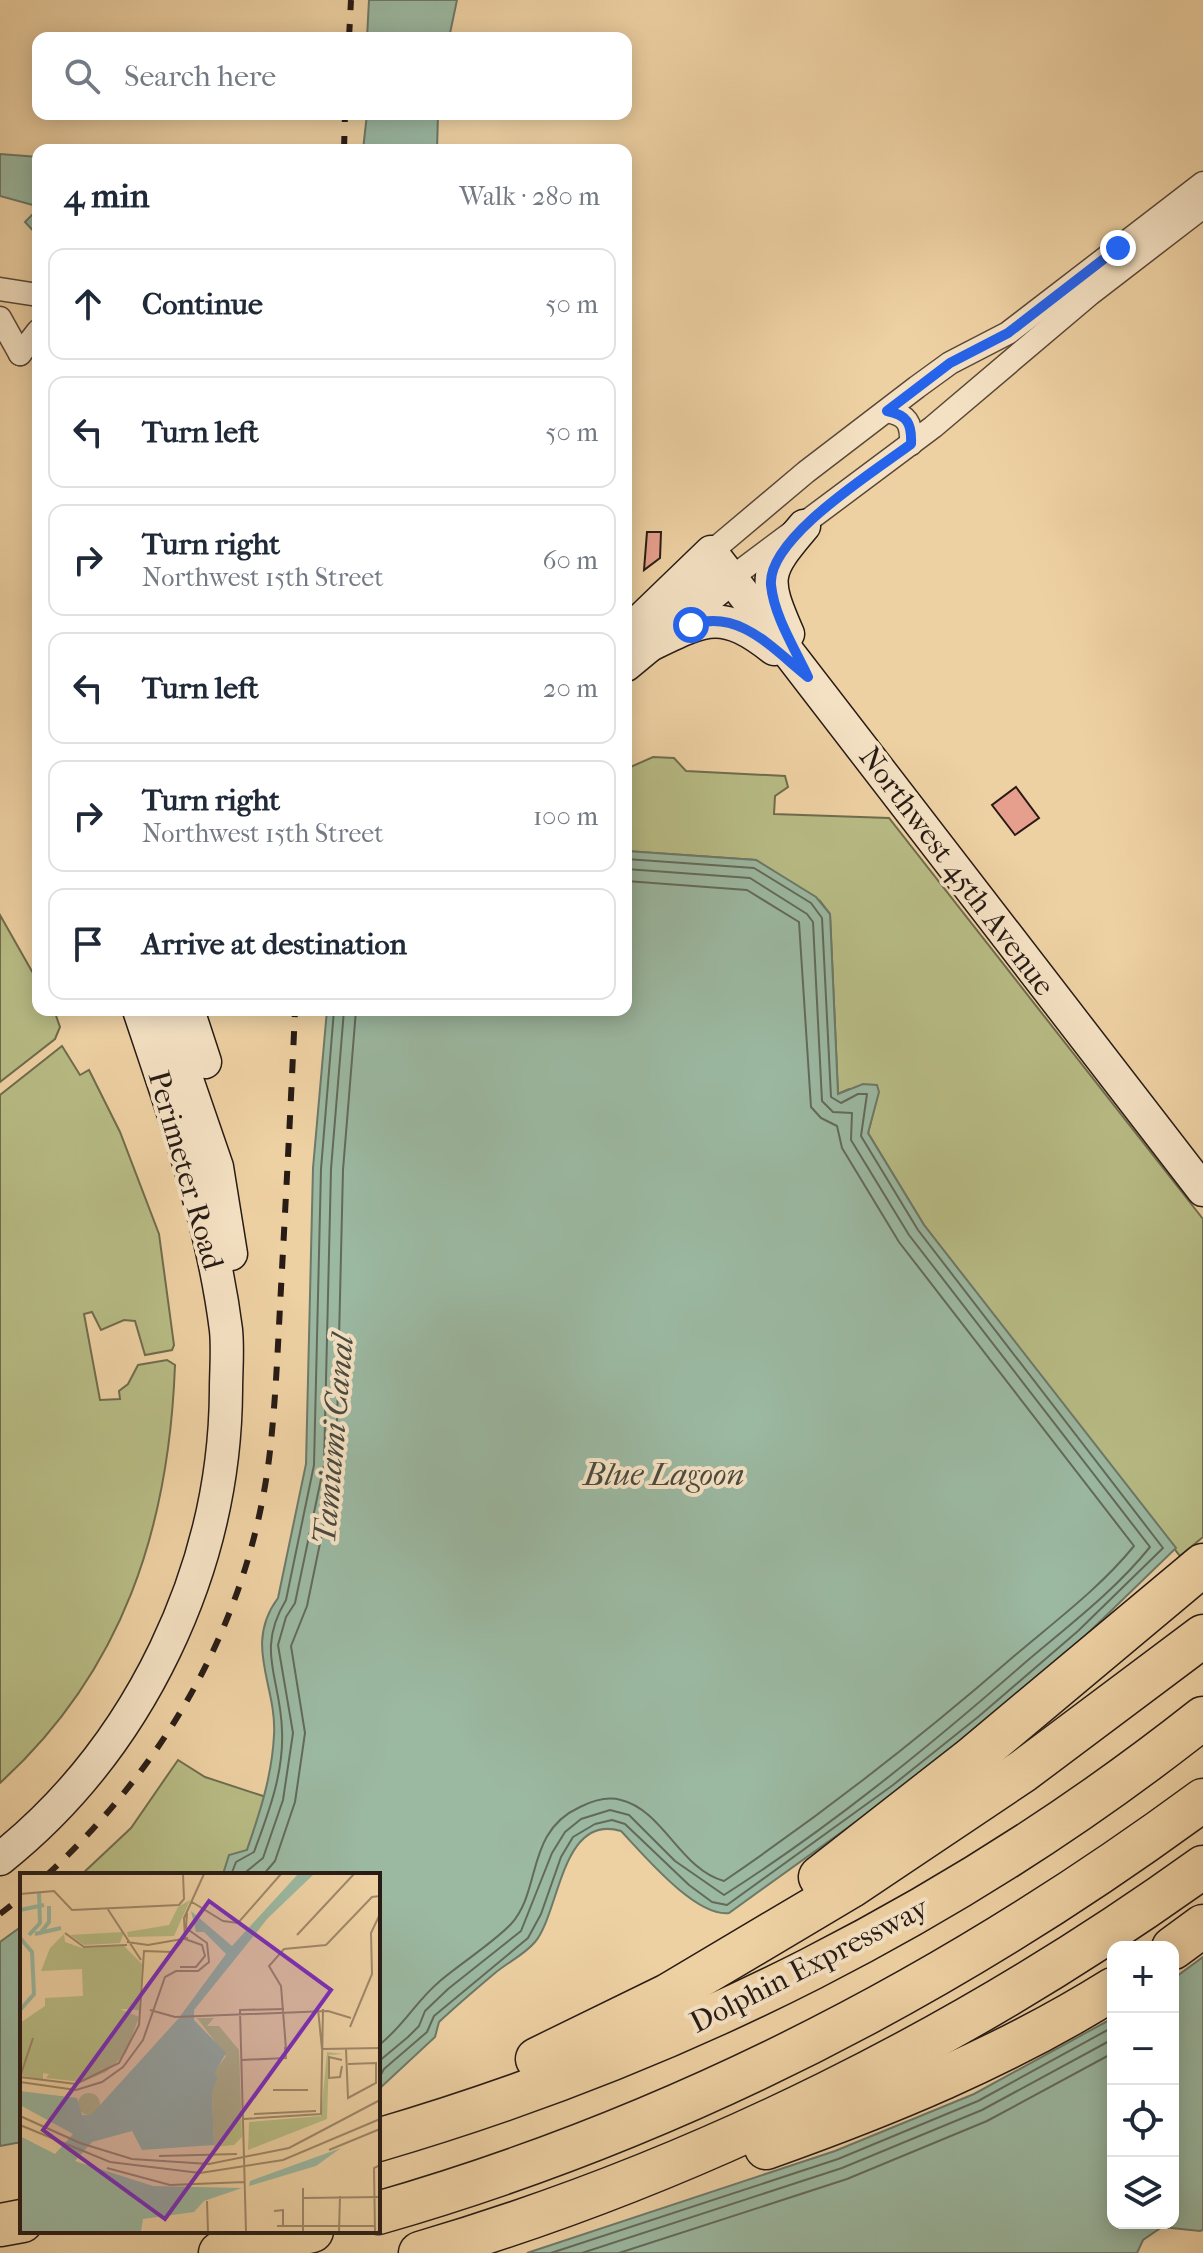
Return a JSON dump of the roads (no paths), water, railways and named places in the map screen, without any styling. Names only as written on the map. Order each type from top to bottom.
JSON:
[{"type":"highway","points":[[700,1978],[764,1921],[971,1759],[1203,1565]]},
{"type":"highway","points":[[465,2112],[541,2056],[637,2012],[700,1978],[957,1817],[1203,1636]]},
{"type":"highway","name":"Dolphin Expressway","points":[[388,2137],[465,2112],[709,2020],[846,1952],[1051,1829],[1203,1718]]},
{"type":"highway","points":[[383,2211],[599,2138],[811,2043],[969,1957],[1078,1888],[1203,1800]]},
{"type":"highway","points":[[420,2253],[589,2195],[753,2127],[892,2058],[1056,1964],[1203,1867]]},
{"type":"highway","points":[[1179,1944],[1203,1926]]},
{"type":"highway","points":[[589,2195],[750,2154],[884,2105],[1006,2049],[1107,1992]]},
{"type":"highway","points":[[0,2225],[20,2221]]},
{"type":"highway","points":[[220,2253],[304,2233]]},
{"type":"street","points":[[633,648],[711,552],[950,363],[1008,333],[1203,183]]},
{"type":"street","points":[[633,648],[780,539],[804,526],[911,444],[1090,294],[1203,207]]},
{"type":"street","points":[[0,289],[32,294]]},
{"type":"street","points":[[0,318],[19,352]]},
{"type":"street","points":[[887,411],[900,414],[907,420],[911,429],[911,444]]},
{"type":"street","points":[[804,526],[779,555],[771,583],[778,610],[808,677]]},
{"type":"street","name":"Northwest 45th Avenue","points":[[711,552],[907,804],[951,869],[1203,1190]]},
{"type":"street","points":[[633,648],[701,622],[726,620],[743,626],[808,677]]},
{"type":"street","name":"Perimeter Road","points":[[141,1016],[197,1186],[226,1333]]},
{"type":"street","name":"Perimeter Road","points":[[0,1859],[57,1806],[112,1740],[142,1693],[181,1614],[197,1571],[220,1470],[225,1432],[226,1333],[233,1269],[217,1167],[165,1016]]},
{"type":"street","points":[[190,1016],[226,1119],[236,1197],[233,1269]]},
{"type":"water","points":[[369,0],[457,0],[450,32],[367,32]]},
{"type":"water","points":[[366,120],[438,120],[437,144],[364,144]]},
{"type":"water","points":[[0,154],[32,157],[32,205],[0,196]]},
{"type":"water","points":[[32,215],[32,230],[25,222]]},
{"type":"water","name":"Blue Lagoon","points":[[632,851],[756,860],[816,897],[830,914],[838,1094],[863,1084],[877,1085],[879,1092],[868,1133],[924,1225],[1176,1548],[1084,1637],[994,1714],[896,1793],[729,1913],[716,1912],[686,1895],[621,1831],[601,1829],[586,1837],[574,1850],[565,1868],[535,1942],[439,2022],[435,2037],[380,2088],[380,1873],[223,1873],[229,1855],[247,1850],[265,1794],[273,1750],[274,1717],[264,1665],[263,1632],[278,1598],[306,1464],[313,1168],[326,1016],[632,1016]]},
{"type":"water","points":[[20,1927],[20,2142],[0,2146],[0,1942]]},
{"type":"water","points":[[1203,1957],[1203,2230],[1200,2231],[1179,2229],[1179,1975]]},
{"type":"water","points":[[1107,2021],[1107,2229],[1159,2229],[1143,2240],[1137,2253],[527,2253],[835,2151],[974,2094]]},
{"type":"railway","points":[[349,32],[351,0]]},
{"type":"railway","points":[[344,144],[345,120]]},
{"type":"railway","points":[[49,1873],[91,1831],[130,1785],[166,1735],[197,1683],[223,1629],[244,1572],[260,1512],[272,1431],[295,1016]]},
{"type":"railway","points":[[0,1914],[20,1899]]},
{"type":"water label","name":"Tamiami Canal","points":[[333,1440]]}]
